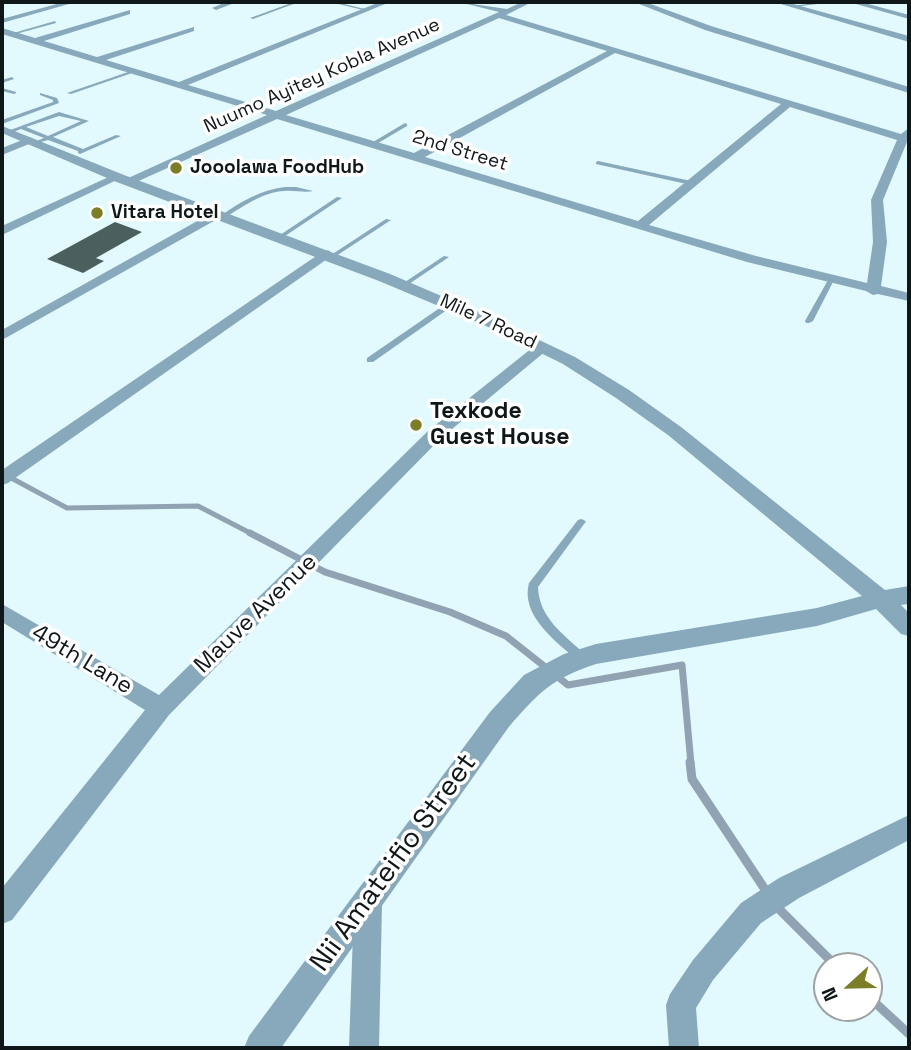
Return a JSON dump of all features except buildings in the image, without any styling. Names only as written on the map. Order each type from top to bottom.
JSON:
[{"type":"street","points":[[2,21],[72,2]]},
{"type":"street","points":[[216,8],[233,2]]},
{"type":"street","points":[[177,86],[386,2]]},
{"type":"street","points":[[463,2],[788,103],[906,134],[877,200],[880,242],[873,290]]},
{"type":"street","name":"Nuumo Ayitey Kobla Avenue","points":[[2,231],[276,116],[528,2]]},
{"type":"street","points":[[638,2],[708,28],[909,90]]},
{"type":"street","points":[[778,2],[909,39]]},
{"type":"street","points":[[820,14],[853,2],[909,17]]},
{"type":"street","points":[[35,41],[127,12]]},
{"type":"street","points":[[97,60],[191,29]]},
{"type":"street","name":"2nd Street","points":[[7,33],[640,226],[831,280],[909,298]]},
{"type":"street","points":[[414,158],[615,50]]},
{"type":"street","points":[[640,226],[788,103]]},
{"type":"street","name":"Mile 7 Road","points":[[8,128],[123,179],[404,285],[542,347],[631,400],[704,452],[882,599],[909,627]]},
{"type":"street","points":[[2,152],[41,142]]},
{"type":"street","points":[[2,336],[220,215]]},
{"type":"street","points":[[8,475],[328,255]]},
{"type":"street","name":"Mauve Avenue","points":[[2,910],[161,708],[435,435],[542,347]]},
{"type":"street","points":[[578,659],[634,646],[817,617],[882,599],[909,595]]},
{"type":"street","name":"49th Lane","points":[[2,612],[161,708]]},
{"type":"street","name":"Nii Amateifio Street","points":[[261,1048],[499,720],[533,682],[578,659]]},
{"type":"street","points":[[684,1048],[681,1005],[703,970],[751,913],[789,888],[909,827]]},
{"type":"street","points":[[364,1048],[368,898]]},
{"type":"lane","points":[[252,18],[297,2]]},
{"type":"lane","points":[[332,2],[367,10]]},
{"type":"lane","points":[[794,6],[831,2]]},
{"type":"lane","points":[[7,33],[55,22]]},
{"type":"lane","points":[[90,80],[128,70]]},
{"type":"lane","points":[[69,93],[128,70]]},
{"type":"lane","points":[[2,82],[12,78]]},
{"type":"lane","points":[[2,89],[14,93]]},
{"type":"lane","points":[[8,128],[56,103],[55,99],[42,94]]},
{"type":"lane","points":[[8,128],[59,114],[86,121],[41,142]]},
{"type":"lane","points":[[371,145],[405,125]]},
{"type":"lane","points":[[8,128],[41,142],[62,143],[83,151]]},
{"type":"lane","points":[[69,157],[118,136]]},
{"type":"lane","points":[[598,163],[691,183]]},
{"type":"lane","points":[[220,215],[274,188],[291,187],[310,191]]},
{"type":"lane","points":[[279,237],[339,198]]},
{"type":"lane","points":[[328,255],[388,220]]},
{"type":"lane","points":[[404,285],[446,257]]},
{"type":"lane","points":[[809,321],[831,280]]},
{"type":"lane","points":[[370,360],[450,305]]},
{"type":"lane","points":[[578,659],[536,610],[531,599],[533,586],[581,522]]},
{"type":"waterway","points":[[2,473],[67,508],[198,506],[254,535]]},
{"type":"waterway","points":[[250,533],[325,572],[450,612],[506,636],[568,685],[682,665],[691,764]]},
{"type":"waterway","points":[[690,762],[692,779],[768,894]]},
{"type":"waterway","points":[[776,906],[822,952]]},
{"type":"waterway","points":[[883,1010],[909,1034]]},
{"type":"place","name":"Jooolawa FoodHub","points":[[176,168]]},
{"type":"place","name":"Vitara Hotel","points":[[97,213]]},
{"type":"place","name":"Texkode Guest House","points":[[416,425]]}]
